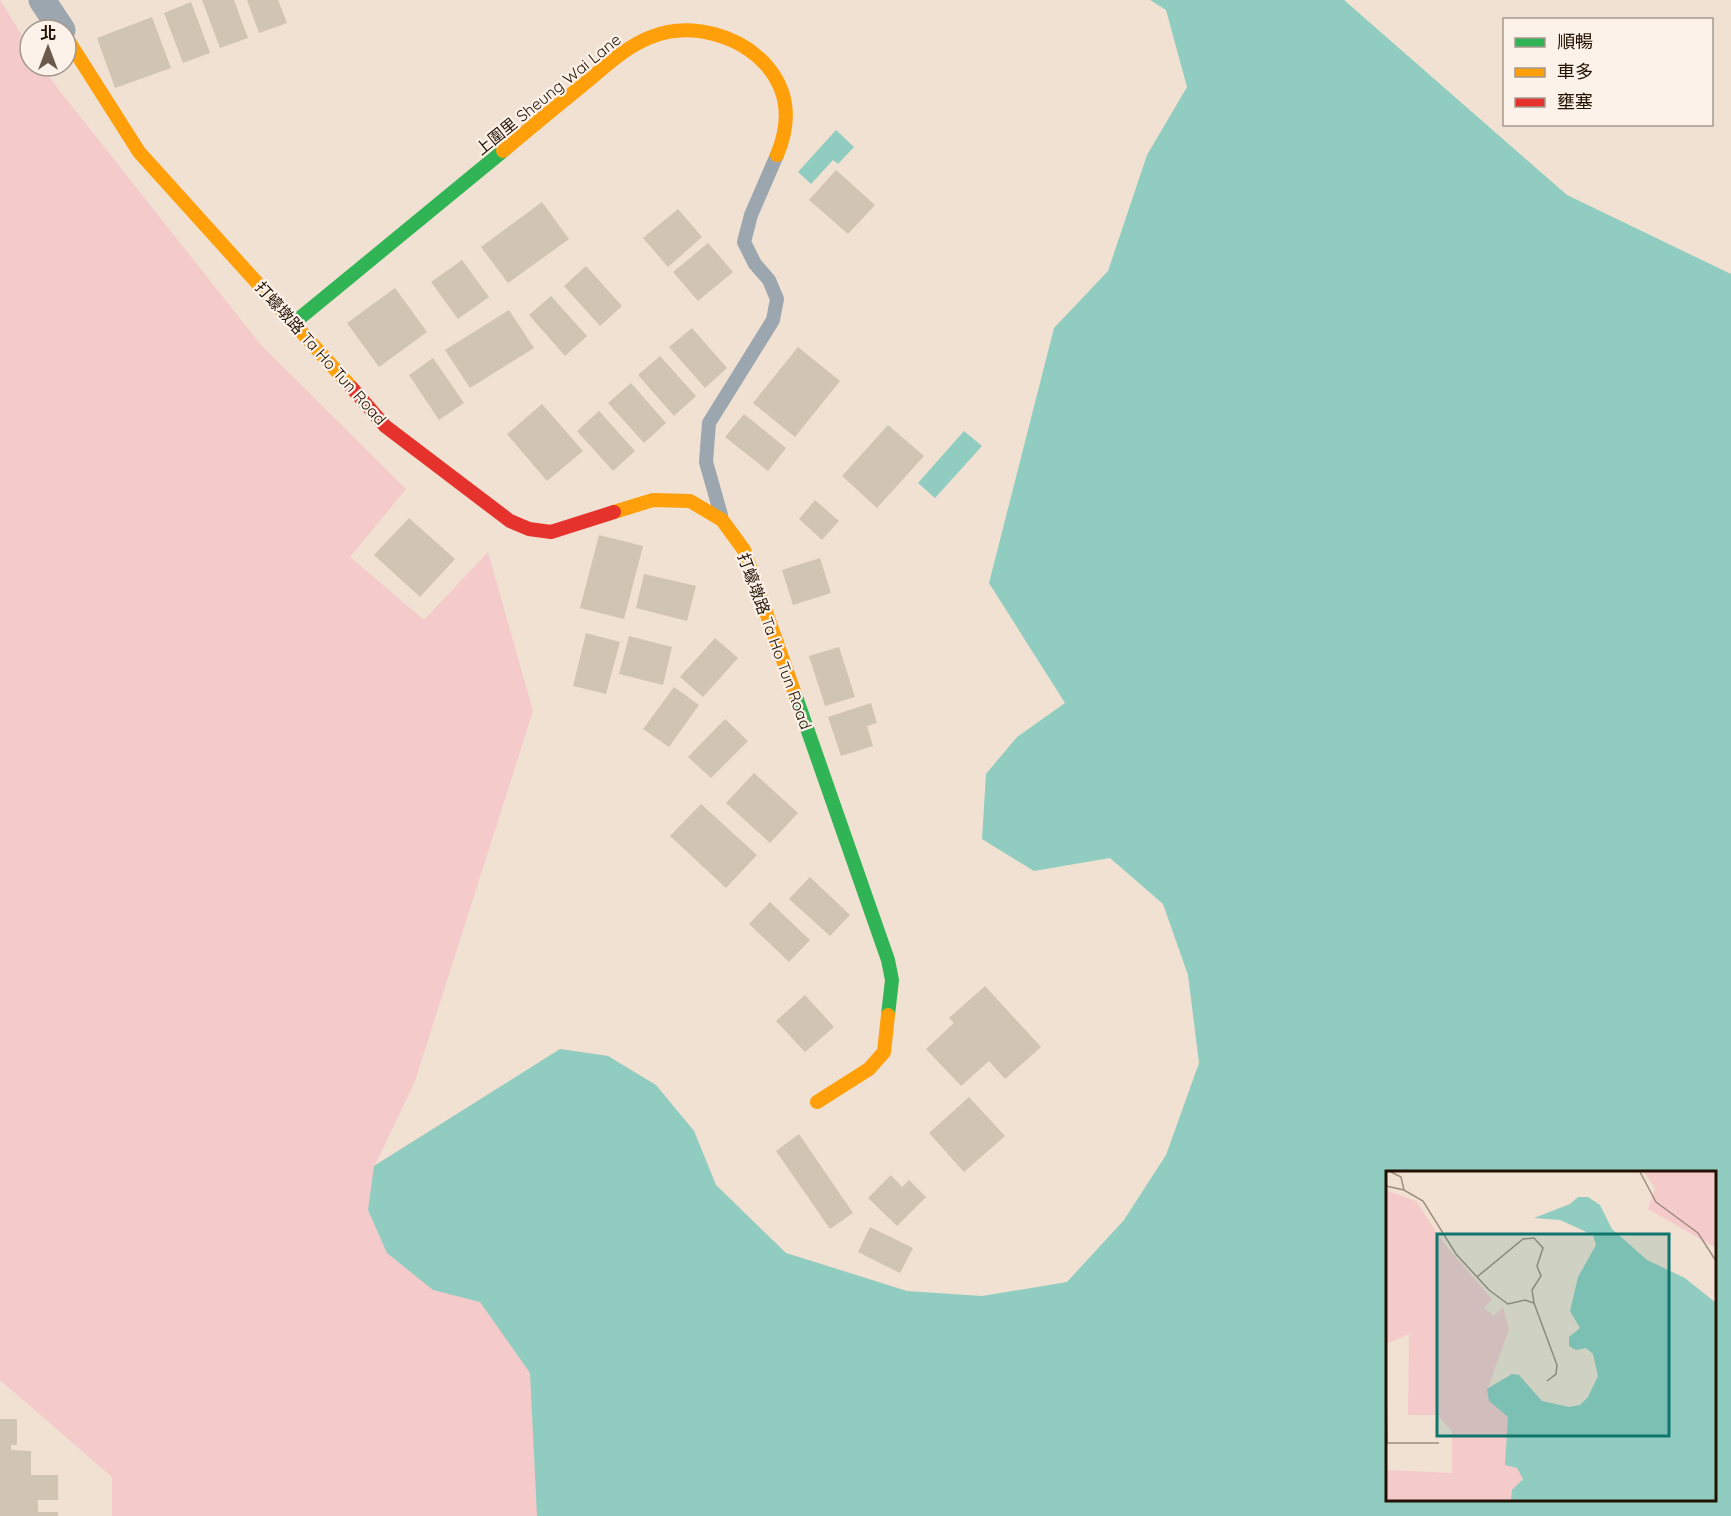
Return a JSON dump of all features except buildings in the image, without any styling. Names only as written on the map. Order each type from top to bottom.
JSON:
[{"type":"street","points":[[42,0],[54,18]]},
{"type":"street","name":"上圍里 Sheung Wai Lane","points":[[295,322],[614,59],[638,42],[666,32],[695,30],[724,36],[750,49],[771,70],[782,89],[787,111],[785,134],[777,155]]},
{"type":"street","name":"打蠔墩路 Ta Ho Tun Road","points":[[78,56],[139,152],[295,322],[385,426],[510,521],[529,529],[551,532],[653,500],[690,501],[722,520],[744,550],[888,960],[892,980],[884,1052],[869,1069],[817,1102]]},
{"type":"lane","points":[[722,520],[706,462],[709,423],[773,320],[777,299],[769,280],[755,264],[744,242],[751,215],[777,155]]},
{"type":"shaded area","points":[[0,0],[18,29],[18,78],[50,78],[261,345],[406,489],[350,557],[424,620],[488,552],[533,711],[415,1081],[375,1165],[561,1049],[608,1056],[656,1085],[694,1131],[716,1185],[786,1253],[907,1291],[799,1516],[112,1516],[112,1477],[0,1380]]},
{"type":"water","points":[[1150,0],[1344,0],[1567,195],[1731,274],[1731,1516],[537,1516],[530,1373],[480,1302],[433,1290],[387,1253],[368,1210],[374,1166],[560,1049],[608,1056],[656,1085],[694,1131],[716,1185],[786,1253],[907,1291],[982,1296],[1067,1282],[1124,1220],[1166,1155],[1199,1063],[1188,975],[1163,904],[1110,858],[1034,871],[982,839],[986,774],[1017,737],[1065,703],[989,583],[1054,328],[1108,271],[1147,155],[1187,87],[1166,10]]},
{"type":"water","points":[[836,130],[854,147],[838,164],[833,160],[811,184],[798,172]]},
{"type":"water","points":[[964,431],[982,446],[935,498],[918,483]]},
{"type":"traffic: fast","points":[[295,322],[503,151]]},
{"type":"traffic: fast","points":[[795,694],[888,960],[892,980],[888,1015]]},
{"type":"traffic: slow","points":[[503,151],[624,52],[651,37],[682,30],[714,34],[729,39],[756,55],[775,76],[786,109],[784,132],[777,155]]},
{"type":"traffic: slow","points":[[78,56],[139,152],[352,388]]},
{"type":"traffic: slow","points":[[614,512],[653,500],[690,501],[722,520],[744,550],[795,694]]},
{"type":"traffic: slow","points":[[817,1102],[869,1069],[884,1052],[888,1015]]},
{"type":"traffic: jam","points":[[352,388],[385,426],[510,521],[529,529],[551,532],[614,512]]}]
